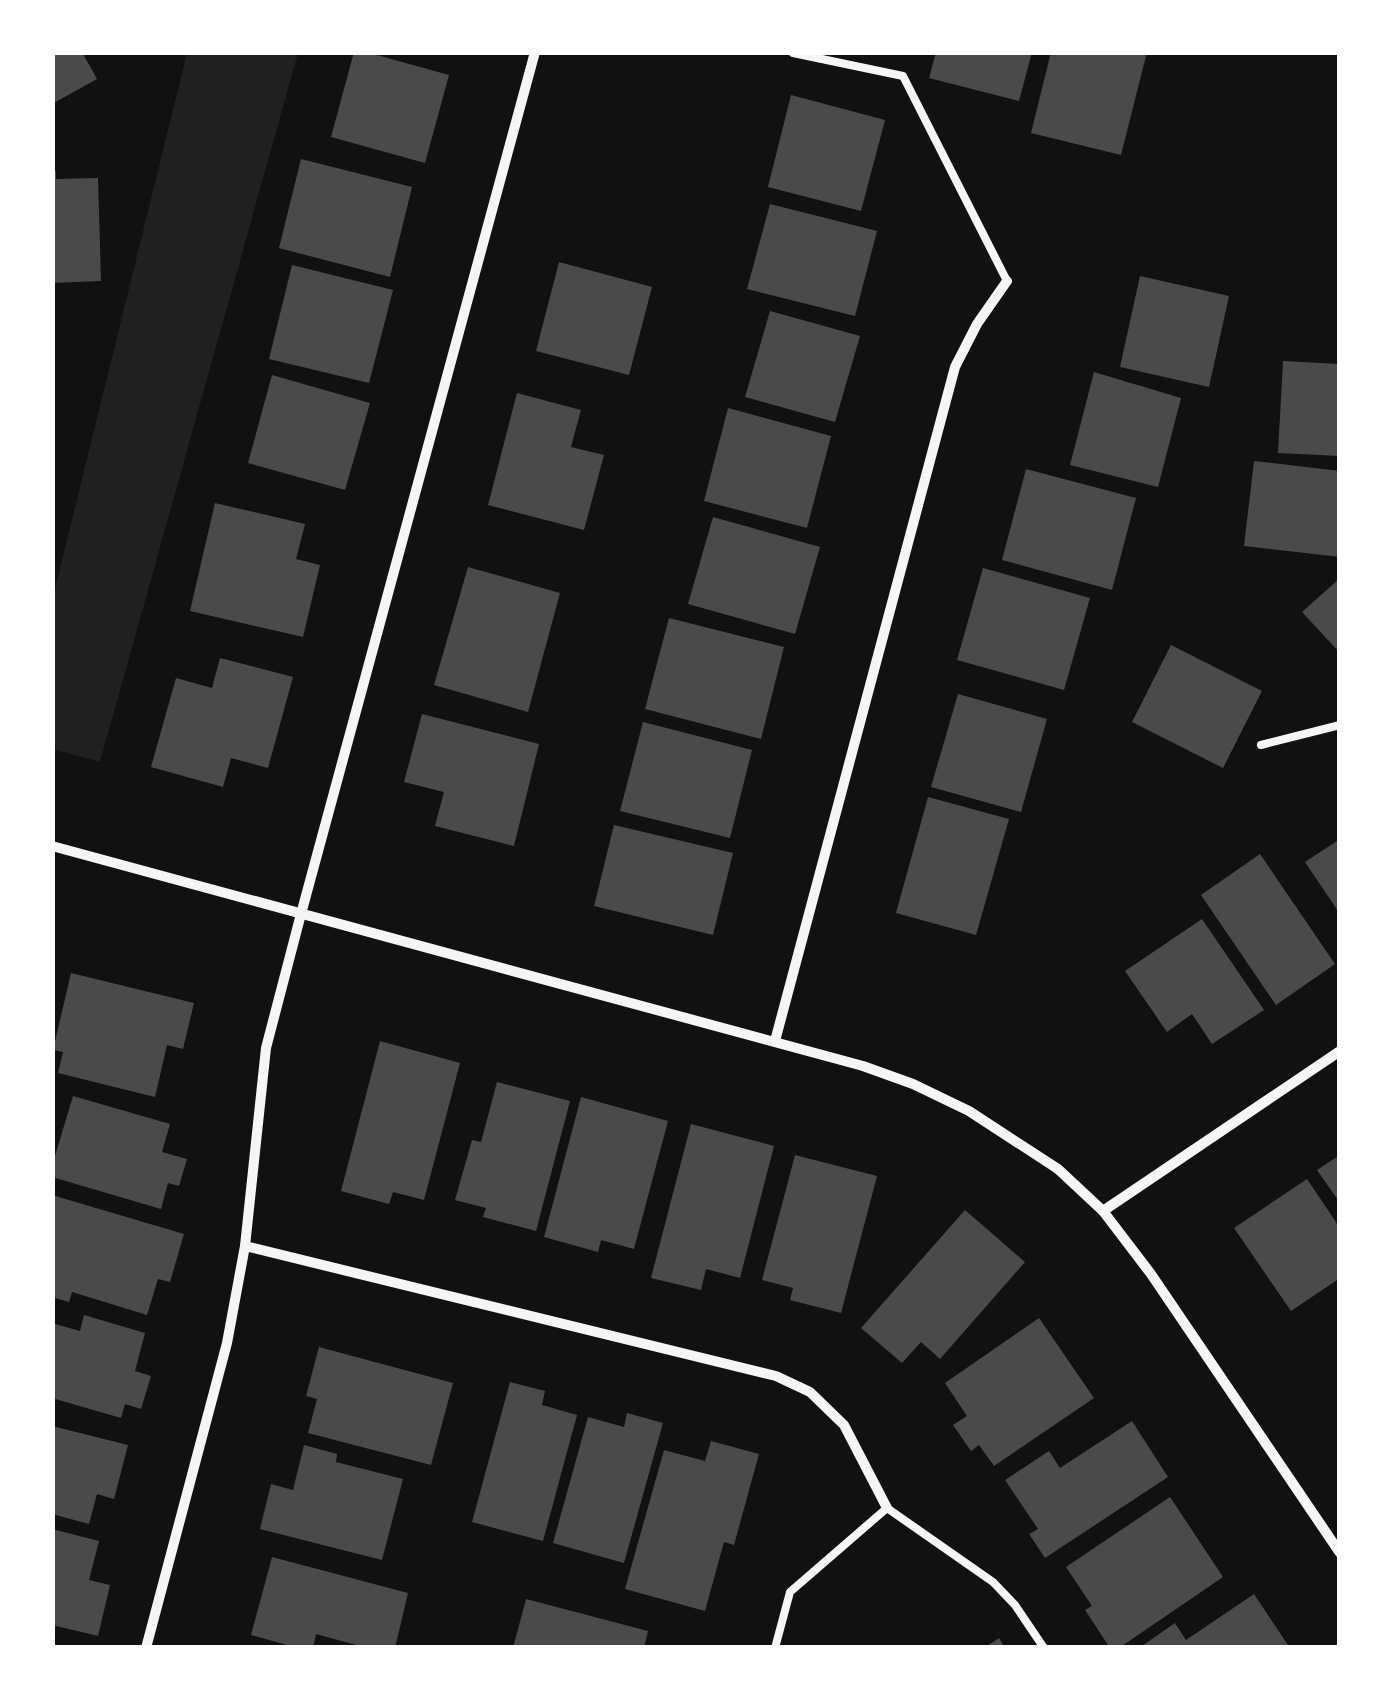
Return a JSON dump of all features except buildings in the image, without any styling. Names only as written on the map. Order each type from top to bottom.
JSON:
[{"type":"street","points":[[146,1648],[227,1342],[245,1246],[266,1048],[535,52]]},
{"type":"street","points":[[776,1041],[955,368],[977,324],[1007,281]]},
{"type":"street","points":[[52,846],[863,1066],[968,1111],[1058,1169],[1103,1211],[1151,1274],[1340,1554]]},
{"type":"street","points":[[1103,1211],[1340,1050]]},
{"type":"street","points":[[245,1246],[776,1376],[810,1392],[844,1425],[888,1508]]},
{"type":"lane","points":[[793,53],[903,76],[1007,281]]},
{"type":"lane","points":[[1261,745],[1340,726]]},
{"type":"lane","points":[[775,1648],[790,1592],[888,1508],[993,1582],[1044,1648]]},
{"type":"shaded area","points":[[187,53],[298,53],[100,762],[53,749],[53,597]]}]
